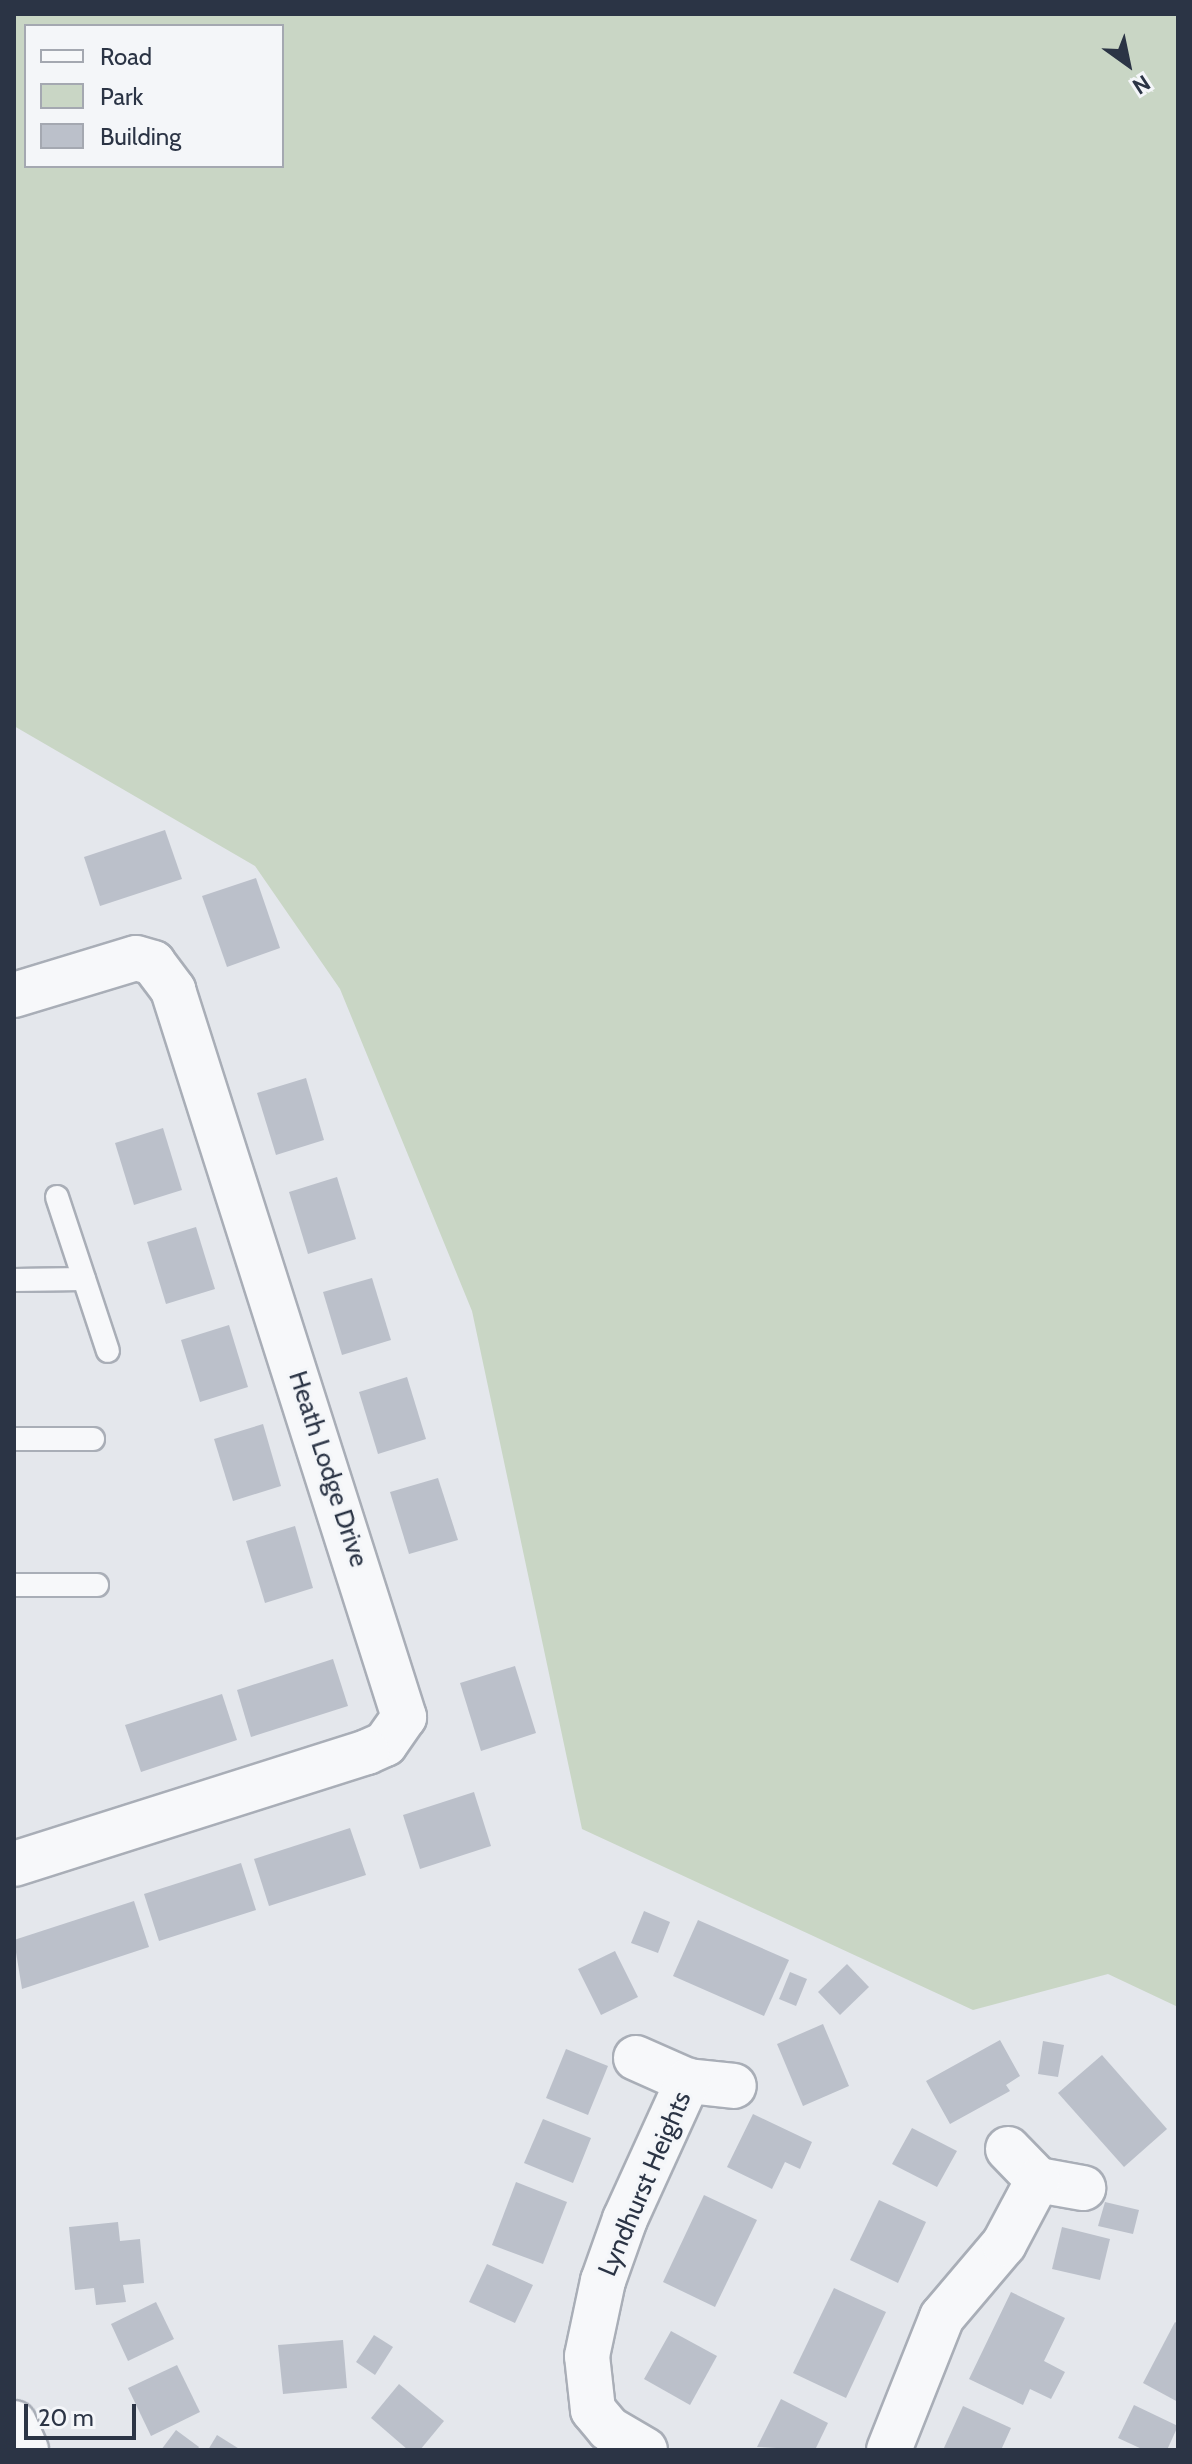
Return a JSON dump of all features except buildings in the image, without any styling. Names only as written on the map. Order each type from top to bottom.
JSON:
[{"type":"street","name":"Heath Lodge Drive","points":[[14,995],[136,958],[153,963],[173,990],[404,1717],[385,1744],[367,1752],[14,1864]]},
{"type":"street","name":"Lyndhurst Heights","points":[[636,2058],[688,2081],[734,2086]]},
{"type":"street","name":"Lyndhurst Heights","points":[[645,2450],[609,2429],[593,2410],[587,2356],[603,2281],[625,2219],[688,2081]]},
{"type":"street","points":[[889,2450],[942,2317],[1004,2244],[1023,2165],[1083,2188]]},
{"type":"street","points":[[14,2423],[26,2450]]},
{"type":"lane","points":[[57,1197],[108,1351]]},
{"type":"lane","points":[[14,1280],[84,1279]]},
{"type":"lane","points":[[14,1439],[93,1439]]},
{"type":"lane","points":[[14,1585],[97,1585]]},
{"type":"green space","points":[[14,14],[1178,14],[1178,2007],[1108,1974],[973,2010],[582,1829],[472,1311],[340,989],[255,866],[14,726]]}]
